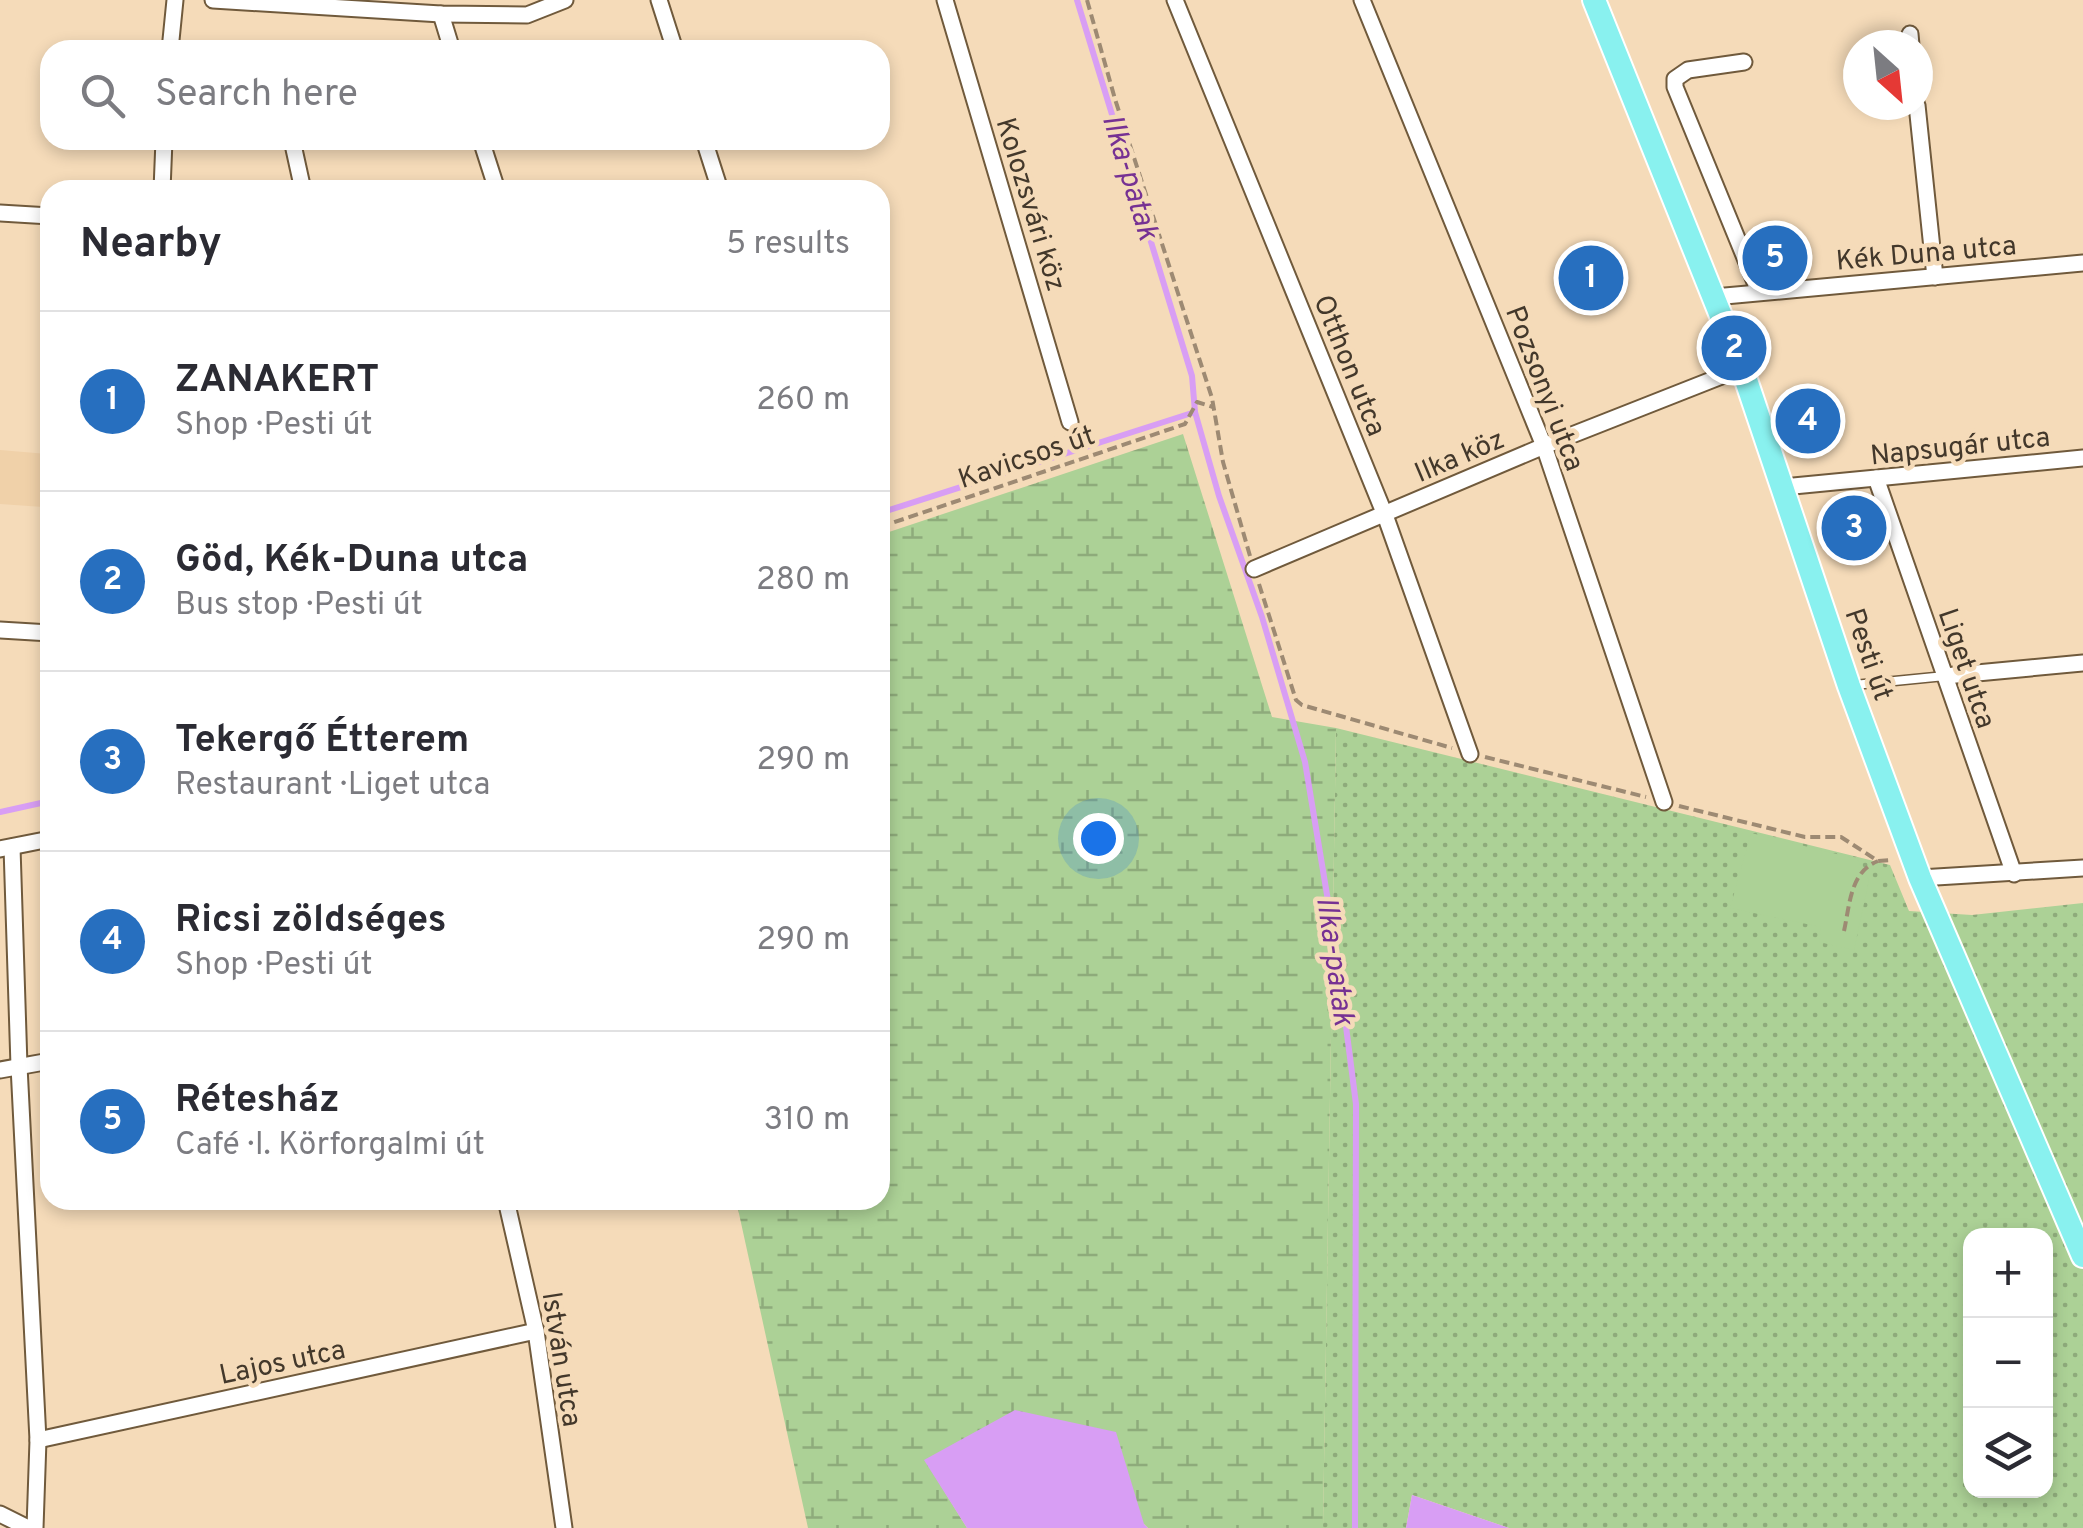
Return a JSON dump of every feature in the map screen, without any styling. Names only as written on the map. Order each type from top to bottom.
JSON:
[{"type":"main road","name":"Pesti út","points":[[1594,0],[1742,368],[1849,686],[1917,868],[2083,1256]]},
{"type":"street","points":[[171,40],[175,0]]},
{"type":"street","points":[[213,0],[440,14],[565,0]]},
{"type":"street","points":[[659,0],[672,40]]},
{"type":"street","name":"Kolozsvári köz","points":[[945,0],[1070,422]]},
{"type":"street","name":"Otthon utca","points":[[1175,0],[1385,515],[1470,754]]},
{"type":"street","name":"Pozsonyi utca","points":[[1362,0],[1544,446],[1664,802]]},
{"type":"street","points":[[440,14],[449,40]]},
{"type":"street","points":[[1744,62],[1688,70],[1675,79],[1675,88],[1759,292]]},
{"type":"street","points":[[1919,120],[1935,278]]},
{"type":"street","points":[[162,180],[164,150]]},
{"type":"street","points":[[294,150],[301,180]]},
{"type":"street","points":[[484,150],[494,180]]},
{"type":"street","points":[[707,150],[717,180]]},
{"type":"street","points":[[0,213],[40,215]]},
{"type":"street","name":"Kék Duna utca","points":[[1714,297],[2083,263]]},
{"type":"street","name":"Ilka köz","points":[[1254,568],[1742,368]]},
{"type":"street","name":"Napsugár utca","points":[[1783,487],[2083,458]]},
{"type":"street","name":"Liget utca","points":[[1876,478],[2014,874]]},
{"type":"street","points":[[0,630],[40,632]]},
{"type":"street","points":[[1944,676],[2083,663]]},
{"type":"street","points":[[0,1514],[32,1528],[38,1440],[6,848],[40,840]]},
{"type":"street","points":[[1917,868],[2014,874],[2083,868]]},
{"type":"street","points":[[0,1070],[40,1063]]},
{"type":"street","name":"István utca","points":[[508,1210],[536,1330],[564,1528]]},
{"type":"street","name":"Lajos utca","points":[[38,1440],[536,1330]]},
{"type":"lane","points":[[1849,686],[1944,676]]},
{"type":"path","points":[[1087,0],[1115,99],[1176,281],[1214,409],[1223,462],[1296,700],[1302,706],[1470,754],[1806,837],[1841,837],[1878,861],[1917,868]]},
{"type":"path","name":"Kavicsos út","points":[[890,524],[1186,422],[1197,402],[1203,401],[1214,409]]},
{"type":"path","points":[[1844,931],[1855,880],[1865,866],[1878,861]]},
{"type":"shaded area","points":[[0,450],[40,453],[40,507],[0,504]]},
{"type":"shaded area","points":[[1015,1410],[1116,1432],[1148,1528],[967,1528],[924,1460]]},
{"type":"shaded area","points":[[1412,1495],[1509,1528],[1406,1528]]},
{"type":"green space","points":[[1183,434],[1272,717],[1336,728],[1323,1528],[1148,1528],[925,1460],[967,1528],[808,1528],[738,1210],[890,1210],[890,532]]},
{"type":"green space","points":[[1336,728],[1890,865],[1909,911],[1972,915],[2083,903],[2083,1528],[1509,1528],[1412,1495],[1406,1528],[1323,1528]]},
{"type":"green space","points":[[1751,833],[1857,859],[1869,880],[1854,950],[1819,942],[1821,927],[1730,908]]},
{"type":"waterway","name":"Ilka-patak","points":[[1077,0],[1192,376],[1195,412],[1219,496],[1262,617],[1305,762],[1336,949],[1356,1104],[1355,1528]]},
{"type":"waterway","name":"Ilka-patak","points":[[890,510],[1195,412]]},
{"type":"waterway","name":"Ilka-patak","points":[[0,812],[40,803]]},
{"type":"place","name":"Rétesház","points":[[1775,258]]},
{"type":"place","name":"ZANAKERT","points":[[1591,278]]},
{"type":"place","name":"Göd, Kék-Duna utca","points":[[1734,348]]},
{"type":"place","name":"Ricsi zöldséges","points":[[1808,421]]},
{"type":"place","name":"Tekergő Étterem","points":[[1854,528]]}]
